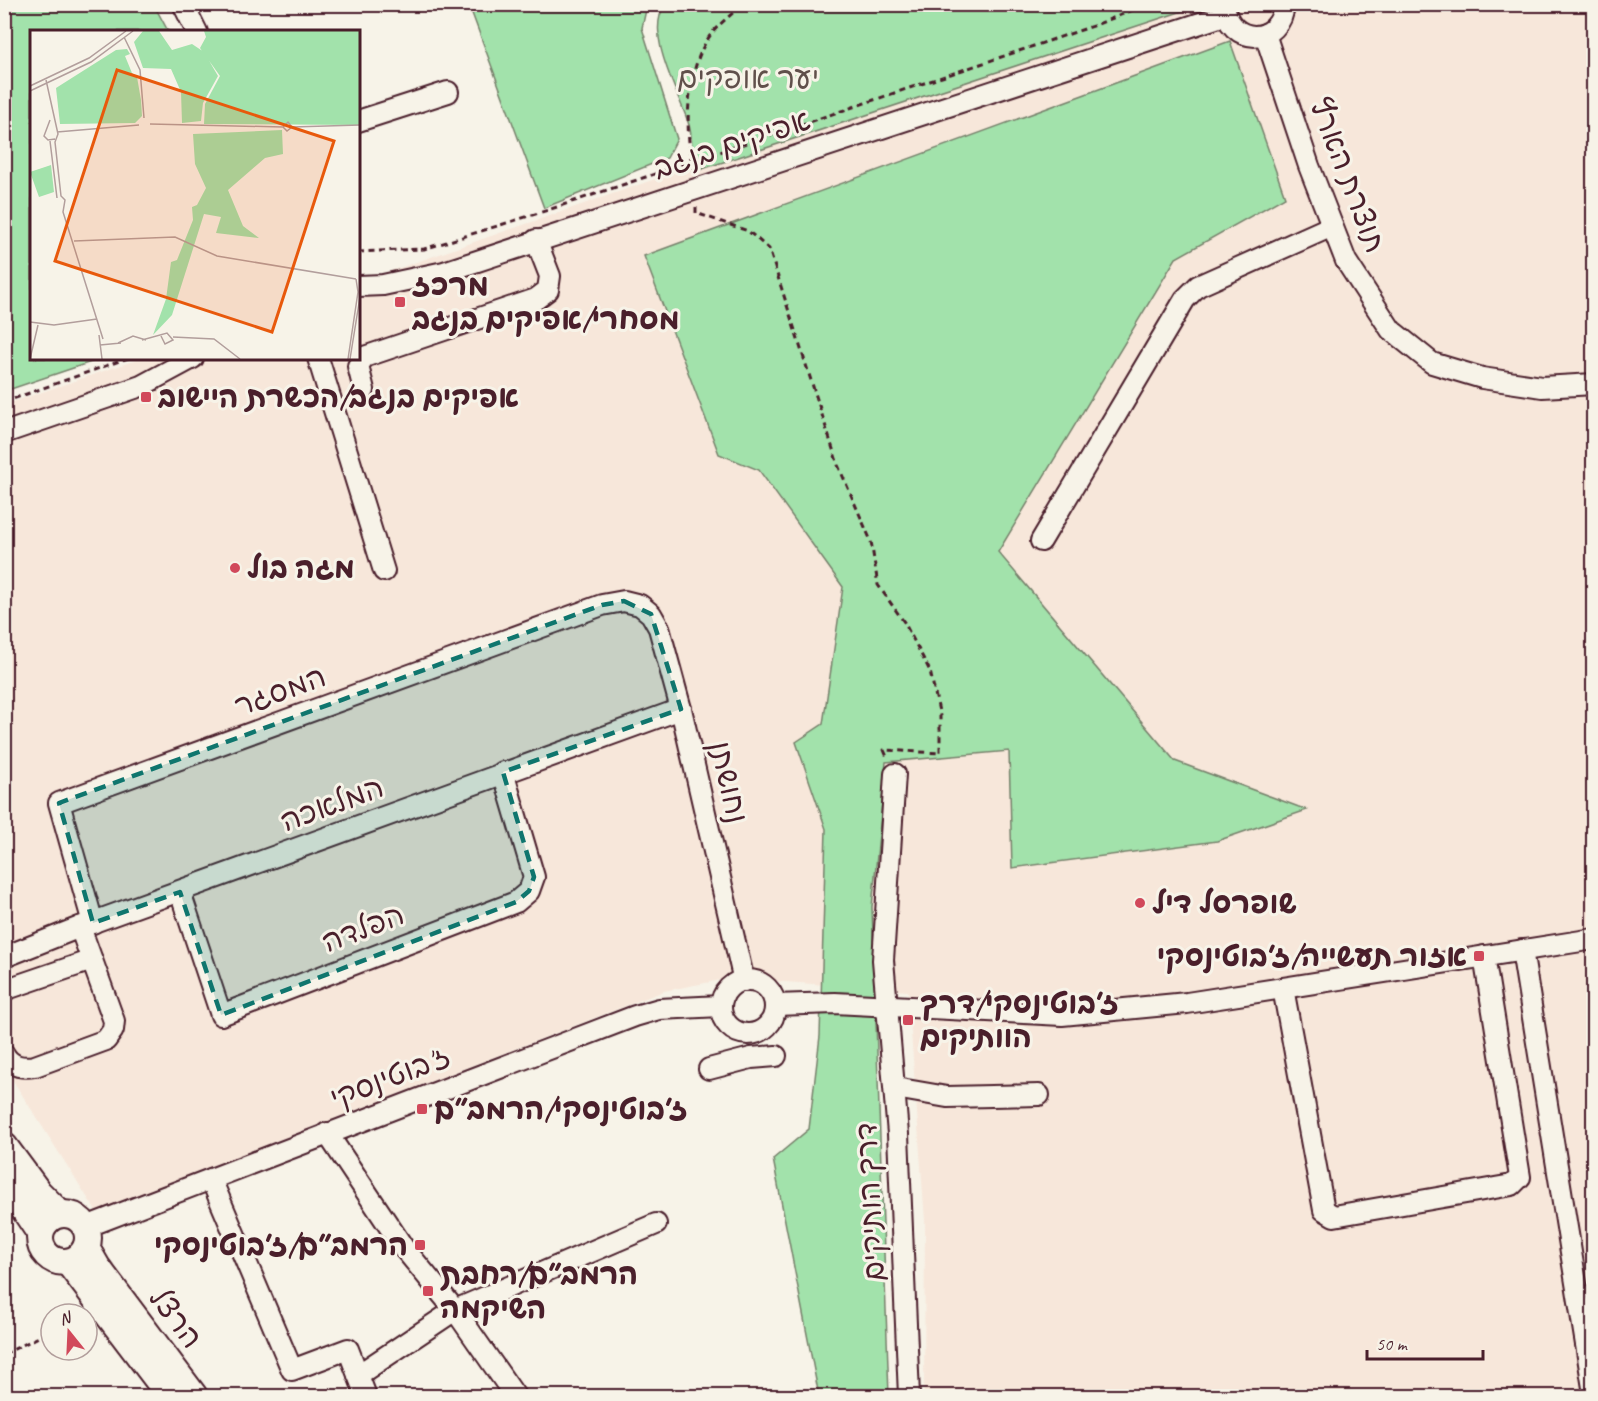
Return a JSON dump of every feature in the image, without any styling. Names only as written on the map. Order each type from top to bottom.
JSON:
[{"type":"main road","points":[[4,1146],[38,1192],[60,1214]]},
{"type":"main road","points":[[5,1180],[40,1233]]},
{"type":"main road","points":[[60,1214],[72,1215],[80,1246],[53,1260],[46,1255],[40,1241],[40,1233],[47,1221],[60,1214]]},
{"type":"main road","name":"הרצל","points":[[80,1246],[170,1396]]},
{"type":"main road","name":"הרצל","points":[[80,1246],[194,1396]]},
{"type":"street","points":[[183,4],[196,30]]},
{"type":"street","points":[[1224,10],[1228,23],[1241,33],[1257,36],[1264,34],[1279,23],[1284,4]]},
{"type":"street","name":"אפיקים בנגב","points":[[360,286],[383,285],[444,272],[1224,10]]},
{"type":"street","name":"תוצרת הארץ","points":[[1264,34],[1346,261],[1391,330],[1432,363],[1482,378],[1542,387],[1593,384]]},
{"type":"street","points":[[360,120],[448,92]]},
{"type":"street","points":[[1041,541],[1185,299],[1198,286],[1332,226]]},
{"type":"street","points":[[364,390],[358,366],[364,357],[536,299],[548,290],[550,276],[536,240]]},
{"type":"street","points":[[4,433],[141,386],[189,360]]},
{"type":"street","points":[[319,360],[384,571]]},
{"type":"street","name":"המסגר","points":[[87,925],[59,803],[602,605],[624,601],[640,605]]},
{"type":"street","name":"נחושתן","points":[[640,605],[651,614],[659,628],[681,709],[744,981]]},
{"type":"street","name":"המלאכה","points":[[4,957],[503,772],[681,709]]},
{"type":"street","name":"הפלדה","points":[[180,892],[221,1015],[516,902],[529,891],[534,877],[503,772]]},
{"type":"street","name":"דרך הותיקים","points":[[896,774],[883,960],[895,1088],[909,1396]]},
{"type":"street","points":[[4,1054],[15,1065],[24,1068],[106,1040],[113,1030],[114,1021],[92,960],[87,925]]},
{"type":"street","points":[[775,1005],[835,1003],[1062,1015],[1187,1003],[1593,939]]},
{"type":"street","points":[[1522,950],[1593,1394]]},
{"type":"street","points":[[1283,988],[1324,1210],[1334,1216],[1512,1185],[1520,1178],[1484,956]]},
{"type":"street","points":[[4,990],[92,960]]},
{"type":"street","points":[[744,981],[764,986],[775,1005],[771,1021],[758,1032],[750,1034],[733,1029],[722,1015],[721,1006],[726,992],[744,981]]},
{"type":"street","name":"ז'בוטינסקי","points":[[80,1246],[211,1179],[635,1016],[659,1008],[721,1006]]},
{"type":"street","points":[[750,1034],[751,1058]]},
{"type":"street","points":[[709,1069],[751,1058],[776,1056]]},
{"type":"street","points":[[895,1088],[947,1097],[1039,1095]]},
{"type":"street","points":[[327,1133],[403,1247],[455,1310],[515,1396]]},
{"type":"street","points":[[211,1179],[292,1370],[348,1348],[366,1396]]},
{"type":"street","points":[[358,1375],[455,1310],[656,1224]]},
{"type":"path","points":[[742,4],[712,34],[701,52],[688,101],[690,161],[697,187],[696,213],[748,231],[769,249],[838,465],[871,541],[878,585],[904,622],[930,671],[940,716],[940,753],[884,750],[896,774]]},
{"type":"path","points":[[360,252],[424,249],[1093,26],[1148,4]]},
{"type":"path","points":[[4,402],[122,360]]},
{"type":"path","points":[[4,1354],[39,1337]]},
{"type":"highlighted area","points":[[624,601],[651,614],[681,709],[503,772],[534,877],[529,891],[516,902],[221,1015],[180,892],[93,923],[59,803],[602,605]]},
{"type":"shaded area","points":[[1156,5],[1593,5],[1593,1396],[924,1396],[925,1221],[908,991],[731,978],[664,991],[96,1211],[5,1068],[4,405],[136,360],[360,360],[360,282]]},
{"type":"green space","name":"יער אופקים","points":[[665,4],[1201,5],[693,172],[689,125],[665,64],[658,31]]},
{"type":"green space","points":[[4,5],[154,5],[167,30],[30,30],[30,360],[97,360],[5,391]]},
{"type":"green space","points":[[469,5],[647,5],[642,28],[677,139],[667,158],[544,208]]},
{"type":"green space","points":[[1230,41],[1285,197],[1176,258],[998,552],[1175,761],[1307,810],[1217,841],[1012,868],[1009,751],[886,762],[872,907],[889,1396],[819,1396],[773,1159],[809,1129],[820,1036],[826,829],[796,742],[823,724],[843,587],[759,470],[719,454],[644,256]]},
{"type":"place","name":"מרכז מסחרי/אפיקים בנגב","points":[[400,302]]},
{"type":"place","name":"אפיקים בנגב/הכשרת היישוב","points":[[146,397]]},
{"type":"place","name":"מגה בול","points":[[235,568]]},
{"type":"place","name":"שופרסל דיל","points":[[1140,903]]},
{"type":"place","name":"אזור תעשייה/ז׳בוטינסקי","points":[[1479,956]]},
{"type":"place","name":"ז׳בוטינסקי/דרך הוותיקים","points":[[908,1020]]},
{"type":"place","name":"ז׳בוטינסקי/הרמב״ם","points":[[422,1109]]},
{"type":"place","name":"הרמב״ם/ז׳בוטינסקי","points":[[420,1245]]},
{"type":"place","name":"הרמב״ם/רחבת השיקמה","points":[[428,1291]]}]
